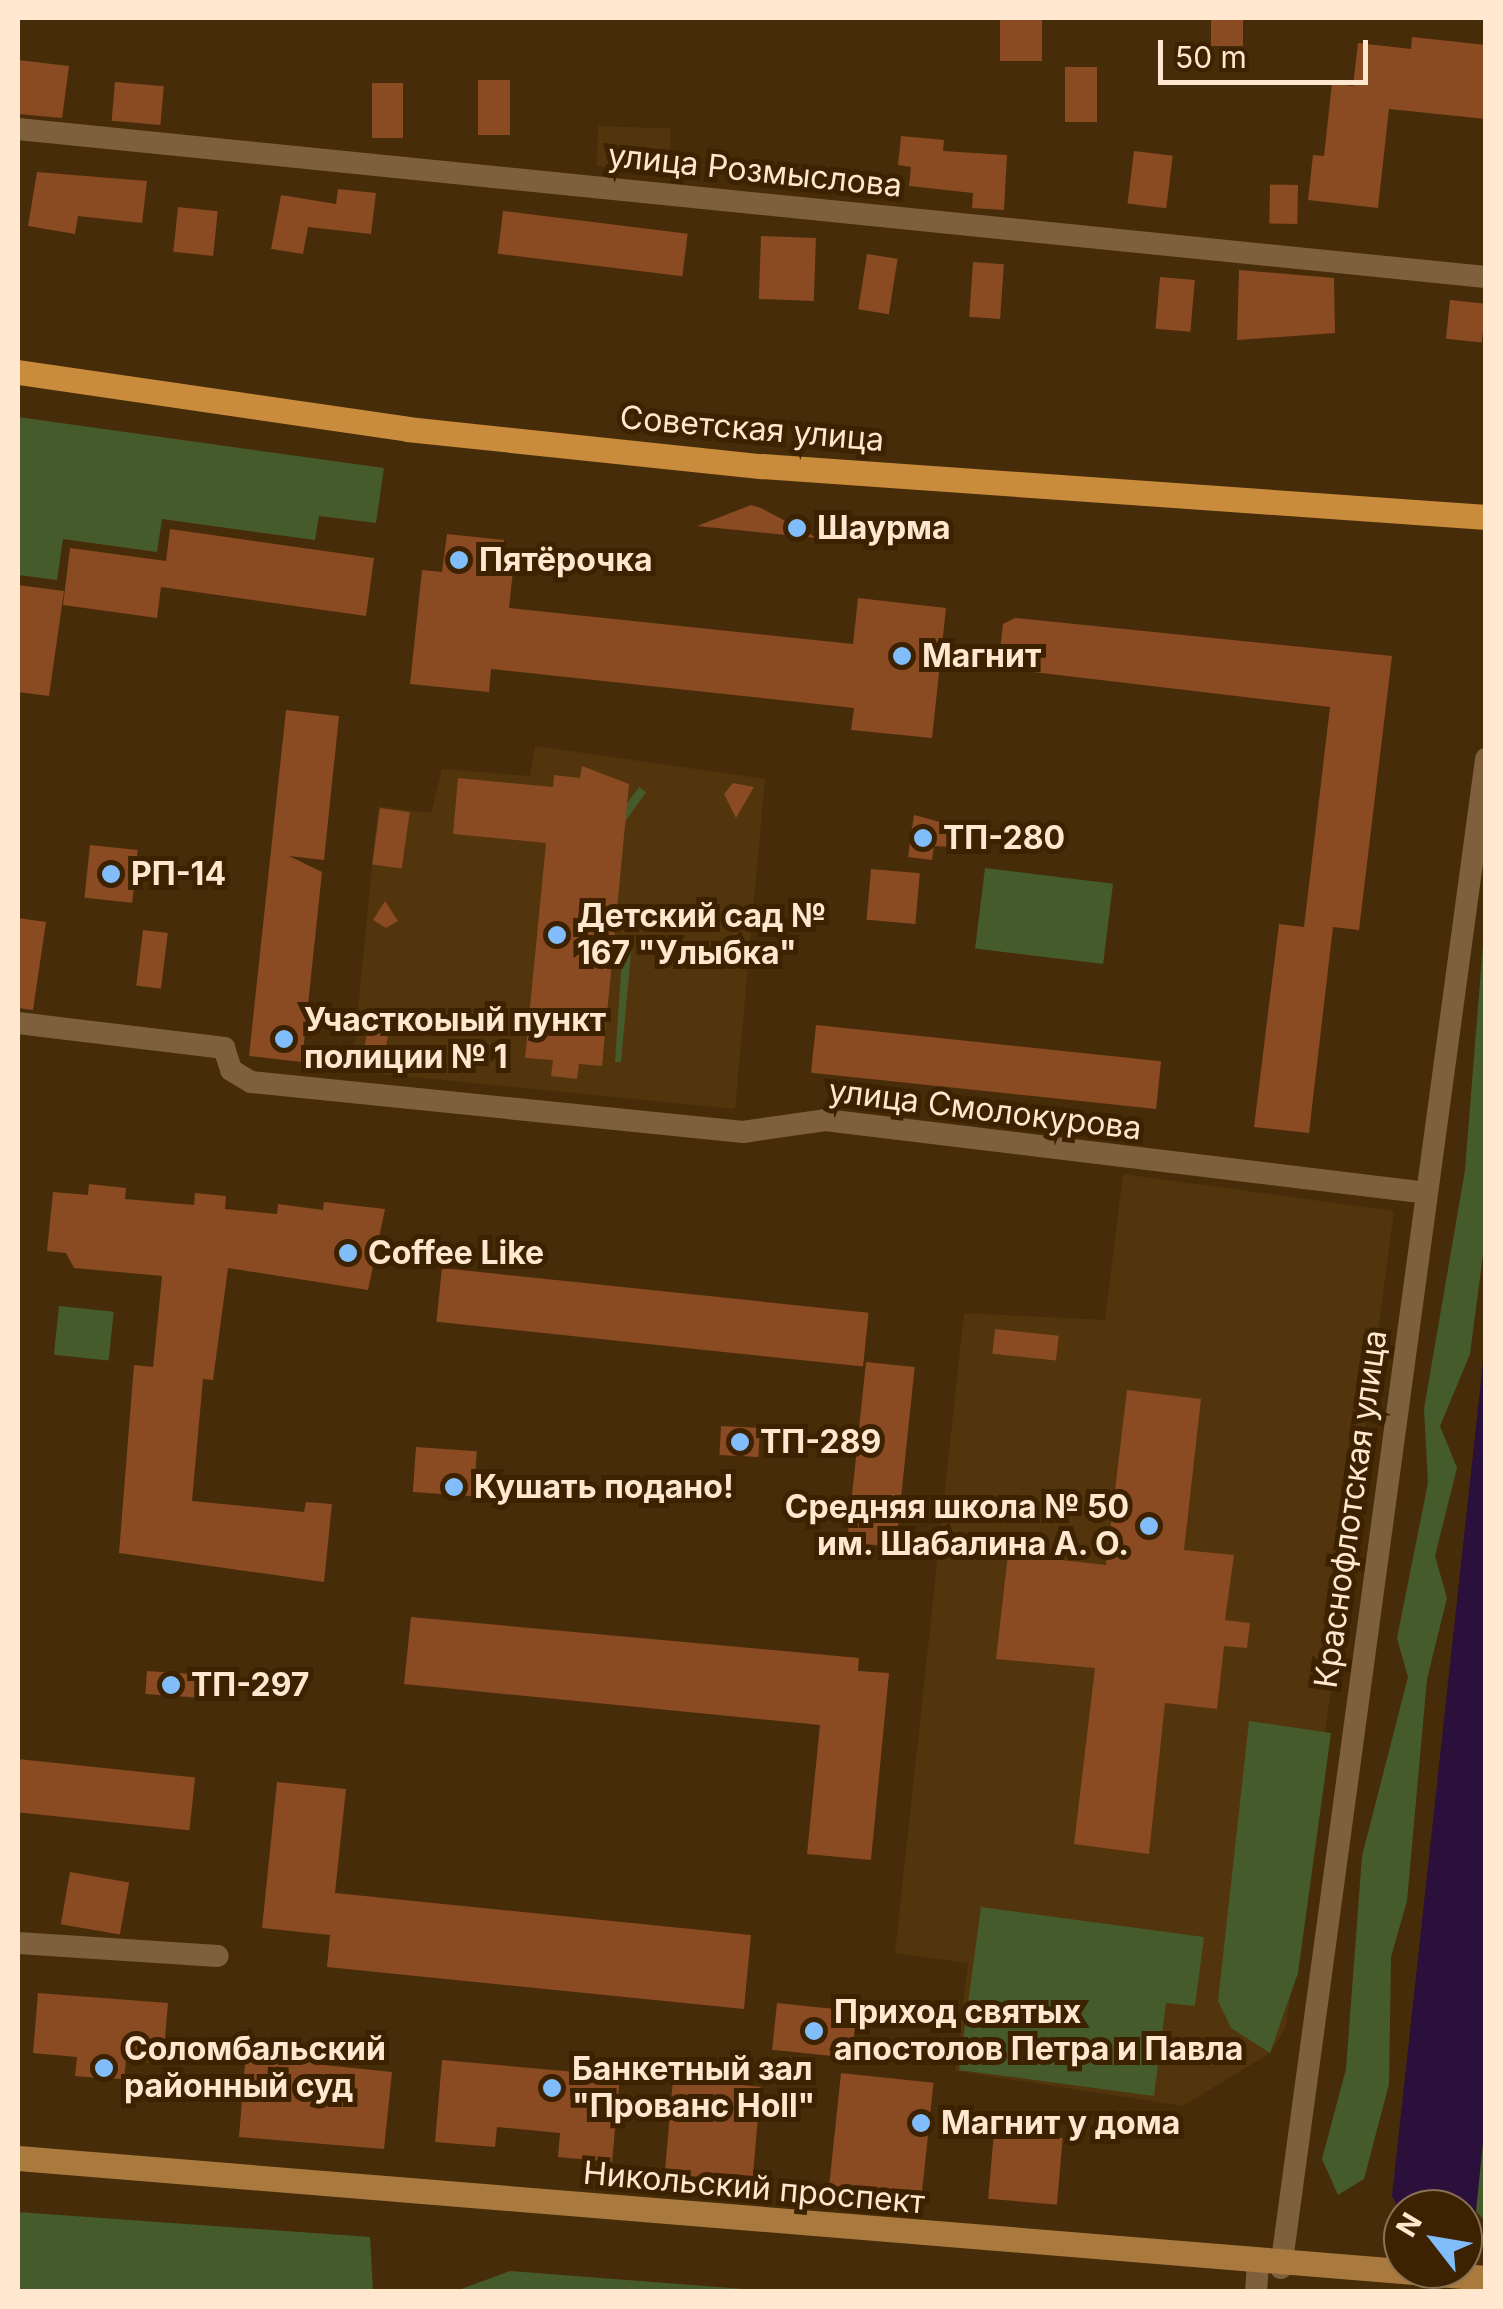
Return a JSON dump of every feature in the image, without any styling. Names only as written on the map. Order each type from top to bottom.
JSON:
[{"type":"main road","name":"Советская улица","points":[[18,372],[407,429],[762,466],[1486,517]]},
{"type":"main road","name":"Никольский проспект","points":[[18,2158],[1265,2275],[1364,2270],[1486,2278]]},
{"type":"street","name":"улица Розмыслова","points":[[18,129],[1486,278]]},
{"type":"street","name":"Краснофлотская улица","points":[[1265,2275],[1427,1192],[1486,759]]},
{"type":"street","name":"улица Смолокурова","points":[[18,1022],[224,1048],[231,1070],[252,1082],[726,1131],[825,1120],[1427,1192]]},
{"type":"street","points":[[18,1943],[218,1956]]},
{"type":"shaded area","points":[[598,126],[671,129],[670,169],[597,166]]},
{"type":"shaded area","name":"Детский сад № 167 \"Улыбка\"","points":[[535,746],[765,779],[735,1109],[352,1071],[378,806],[431,813],[442,769],[530,776]]},
{"type":"shaded area","name":"Средняя школа № 50 им. Шабалина А. О.","points":[[1123,1174],[1394,1211],[1286,2027],[1270,2053],[1183,2106],[955,2071],[968,1963],[895,1953],[964,1313],[1105,1320]]},
{"type":"shaded area","points":[[1485,1344],[1486,2112],[1478,2189],[1393,2189]]},
{"type":"shaded area","points":[[1396,2289],[1468,2289],[1468,2291]]},
{"type":"green space","points":[[18,417],[384,468],[376,523],[319,516],[315,540],[162,519],[157,552],[63,539],[57,580],[18,575]]},
{"type":"green space","points":[[639,787],[646,792],[574,892],[567,887]]},
{"type":"green space","points":[[985,868],[1113,884],[1103,964],[975,948]]},
{"type":"green space","points":[[1485,919],[1485,1239],[1470,1354],[1440,1426],[1457,1468],[1435,1556],[1447,1598],[1427,1679],[1407,1901],[1391,1957],[1389,2084],[1364,2179],[1338,2195],[1322,2159],[1346,2069],[1362,1856],[1408,1677],[1397,1638],[1428,1483],[1424,1409],[1465,1170]]},
{"type":"green space","points":[[623,943],[632,943],[621,1062],[615,1062]]},
{"type":"green space","points":[[59,1306],[114,1312],[109,1360],[54,1355]]},
{"type":"green space","points":[[1249,1721],[1331,1733],[1298,1973],[1270,2053],[1231,2028],[1218,2001]]},
{"type":"green space","points":[[981,1907],[1204,1937],[1195,2006],[1166,2003],[1154,2096],[959,2070]]},
{"type":"green space","points":[[1485,2112],[1485,2221],[1483,2189],[1474,2189]]},
{"type":"green space","points":[[18,2212],[370,2237],[373,2291],[18,2291]]},
{"type":"green space","points":[[510,2271],[770,2291],[456,2291]]},
{"type":"pier","points":[[1391,2289],[1473,2289],[1473,2292],[1391,2292]]},
{"type":"building","points":[[1000,18],[1042,18],[1042,61],[1000,61]]},
{"type":"building","points":[[1211,18],[1243,18],[1243,46],[1211,46]]},
{"type":"building","points":[[1412,37],[1486,45],[1486,119],[1389,109],[1378,208],[1308,200],[1313,155],[1324,156],[1332,83],[1353,86],[1358,43],[1411,49]]},
{"type":"building","points":[[18,60],[69,66],[62,118],[18,114]]},
{"type":"building","points":[[1065,67],[1097,67],[1097,122],[1065,122]]},
{"type":"building","points":[[478,80],[510,80],[510,135],[478,135]]},
{"type":"building","points":[[115,82],[164,86],[160,125],[112,121]]},
{"type":"building","points":[[372,83],[403,83],[403,138],[372,138]]},
{"type":"building","points":[[901,136],[944,140],[943,151],[1007,155],[1004,210],[972,208],[973,193],[909,186],[911,167],[898,165]]},
{"type":"building","points":[[1134,151],[1173,156],[1166,208],[1128,204]]},
{"type":"building","points":[[37,172],[147,181],[142,223],[78,216],[75,234],[28,226]]},
{"type":"building","points":[[1270,185],[1298,185],[1297,224],[1269,224]]},
{"type":"building","points":[[338,189],[376,193],[371,234],[308,227],[303,254],[271,249],[281,195],[336,204]]},
{"type":"building","points":[[178,207],[218,211],[213,256],[173,252]]},
{"type":"building","points":[[503,211],[688,234],[682,276],[498,254]]},
{"type":"building","points":[[761,236],[816,238],[814,301],[759,299]]},
{"type":"building","points":[[867,254],[898,259],[889,314],[858,309]]},
{"type":"building","points":[[973,262],[1004,264],[1000,319],[969,317]]},
{"type":"building","points":[[1239,270],[1334,278],[1335,333],[1237,340]]},
{"type":"building","points":[[1160,277],[1195,280],[1190,332],[1155,329]]},
{"type":"building","points":[[1450,300],[1486,304],[1482,343],[1446,339]]},
{"type":"building","points":[[751,505],[761,508],[817,538],[697,526]]},
{"type":"building","points":[[170,529],[374,558],[366,616],[161,587],[157,618],[63,605],[70,548],[166,561]]},
{"type":"building","points":[[447,534],[504,540],[502,559],[514,561],[509,608],[853,644],[858,598],[946,608],[932,738],[851,730],[854,708],[491,669],[489,692],[410,684],[422,570],[442,572]]},
{"type":"building","points":[[18,585],[64,591],[49,696],[18,692]]},
{"type":"building","points":[[1015,618],[1392,656],[1359,930],[1333,927],[1309,1133],[1254,1127],[1279,924],[1304,927],[1330,707],[998,668],[1003,624]]},
{"type":"building","points":[[286,710],[339,716],[324,860],[289,856],[322,872],[302,1062],[249,1056]]},
{"type":"building","points":[[582,766],[629,784],[602,1066],[579,1064],[577,1079],[551,1076],[553,1060],[525,1058],[546,843],[453,834],[458,778],[553,787],[554,775],[580,778]]},
{"type":"building","points":[[733,783],[754,787],[736,818],[724,794]]},
{"type":"building","points":[[380,808],[410,812],[402,869],[372,864]]},
{"type":"building","name":"ТП-280","points":[[914,815],[955,826],[953,847],[934,846],[932,860],[908,857]]},
{"type":"building","name":"РП-14","points":[[90,845],[138,850],[132,903],[84,898]]},
{"type":"building","points":[[871,869],[920,873],[915,924],[867,920]]},
{"type":"building","points":[[385,901],[398,921],[386,928],[373,920]]},
{"type":"building","points":[[18,918],[46,922],[33,1010],[18,1008]]},
{"type":"building","points":[[143,930],[168,933],[161,989],[136,986]]},
{"type":"building","points":[[816,1025],[1161,1061],[1156,1109],[811,1073]]},
{"type":"building","points":[[368,1029],[388,1036],[384,1058],[365,1045]]},
{"type":"building","points":[[89,1184],[126,1188],[125,1199],[194,1205],[195,1193],[226,1196],[225,1209],[277,1214],[278,1204],[323,1210],[324,1202],[385,1209],[368,1290],[228,1268],[213,1380],[203,1379],[192,1501],[304,1512],[306,1502],[332,1504],[324,1582],[119,1553],[134,1365],[153,1367],[162,1276],[74,1268],[66,1253],[47,1251],[53,1192],[88,1195]]},
{"type":"building","points":[[442,1268],[869,1313],[863,1367],[436,1322]]},
{"type":"building","points":[[995,1329],[1059,1336],[1056,1361],[992,1354]]},
{"type":"building","points":[[866,1362],[915,1367],[896,1547],[847,1542]]},
{"type":"building","points":[[1127,1390],[1201,1399],[1184,1550],[1234,1555],[1225,1620],[1250,1623],[1247,1648],[1224,1646],[1217,1709],[1165,1703],[1149,1854],[1074,1844],[1095,1668],[996,1659],[1008,1554],[1106,1565]]},
{"type":"building","name":"ТП-289","points":[[721,1426],[760,1428],[758,1457],[719,1455]]},
{"type":"building","points":[[416,1447],[477,1451],[474,1496],[413,1492]]},
{"type":"building","points":[[411,1617],[859,1658],[858,1671],[889,1673],[871,1860],[807,1854],[820,1725],[404,1684]]},
{"type":"building","name":"ТП-297","points":[[147,1671],[198,1675],[196,1698],[145,1694]]},
{"type":"building","points":[[18,1759],[195,1778],[189,1830],[18,1812]]},
{"type":"building","points":[[277,1782],[346,1789],[335,1893],[751,1935],[744,2009],[327,1967],[330,1935],[262,1928]]},
{"type":"building","points":[[70,1872],[129,1882],[120,1935],[61,1924]]},
{"type":"building","points":[[38,1993],[168,2003],[163,2063],[126,2061],[124,2079],[100,2078],[75,2076],[77,2057],[33,2053]]},
{"type":"building","name":"Приход святых апостолов Петра и Павла","points":[[777,2003],[857,2011],[852,2058],[772,2050]]},
{"type":"building","points":[[247,2039],[316,2045],[314,2064],[392,2072],[384,2149],[239,2137]]},
{"type":"building","points":[[442,2060],[620,2076],[612,2162],[558,2157],[560,2133],[497,2127],[495,2147],[435,2142]]},
{"type":"building","points":[[841,2073],[933,2083],[922,2195],[829,2185]]},
{"type":"building","points":[[673,2079],[761,2087],[752,2181],[665,2174]]},
{"type":"building","points":[[994,2132],[1063,2138],[1057,2205],[988,2199]]},
{"type":"place","name":"Шаурма","points":[[797,528]]},
{"type":"place","name":"Пятёрочка","points":[[459,560]]},
{"type":"place","name":"Магнит","points":[[902,656]]},
{"type":"place","name":"ТП-280","points":[[923,838]]},
{"type":"place","name":"РП-14","points":[[111,874]]},
{"type":"place","name":"Детский сад № 167 \"Улыбка\"","points":[[557,935]]},
{"type":"place","name":"Участкоыый пункт полиции № 1","points":[[284,1039]]},
{"type":"place","name":"Coffee Like","points":[[348,1253]]},
{"type":"place","name":"ТП-289","points":[[740,1442]]},
{"type":"place","name":"Кушать подано!","points":[[454,1487]]},
{"type":"place","name":"Средняя школа № 50 им. Шабалина А. О.","points":[[1149,1526]]},
{"type":"place","name":"ТП-297","points":[[171,1685]]},
{"type":"place","name":"Приход святых апостолов Петра и Павла","points":[[814,2031]]},
{"type":"place","name":"Соломбальский районный суд","points":[[104,2068]]},
{"type":"place","name":"Банкетный зал \"Прованс Holl\"","points":[[552,2088]]},
{"type":"place","name":"Магнит у дома","points":[[921,2123]]}]
